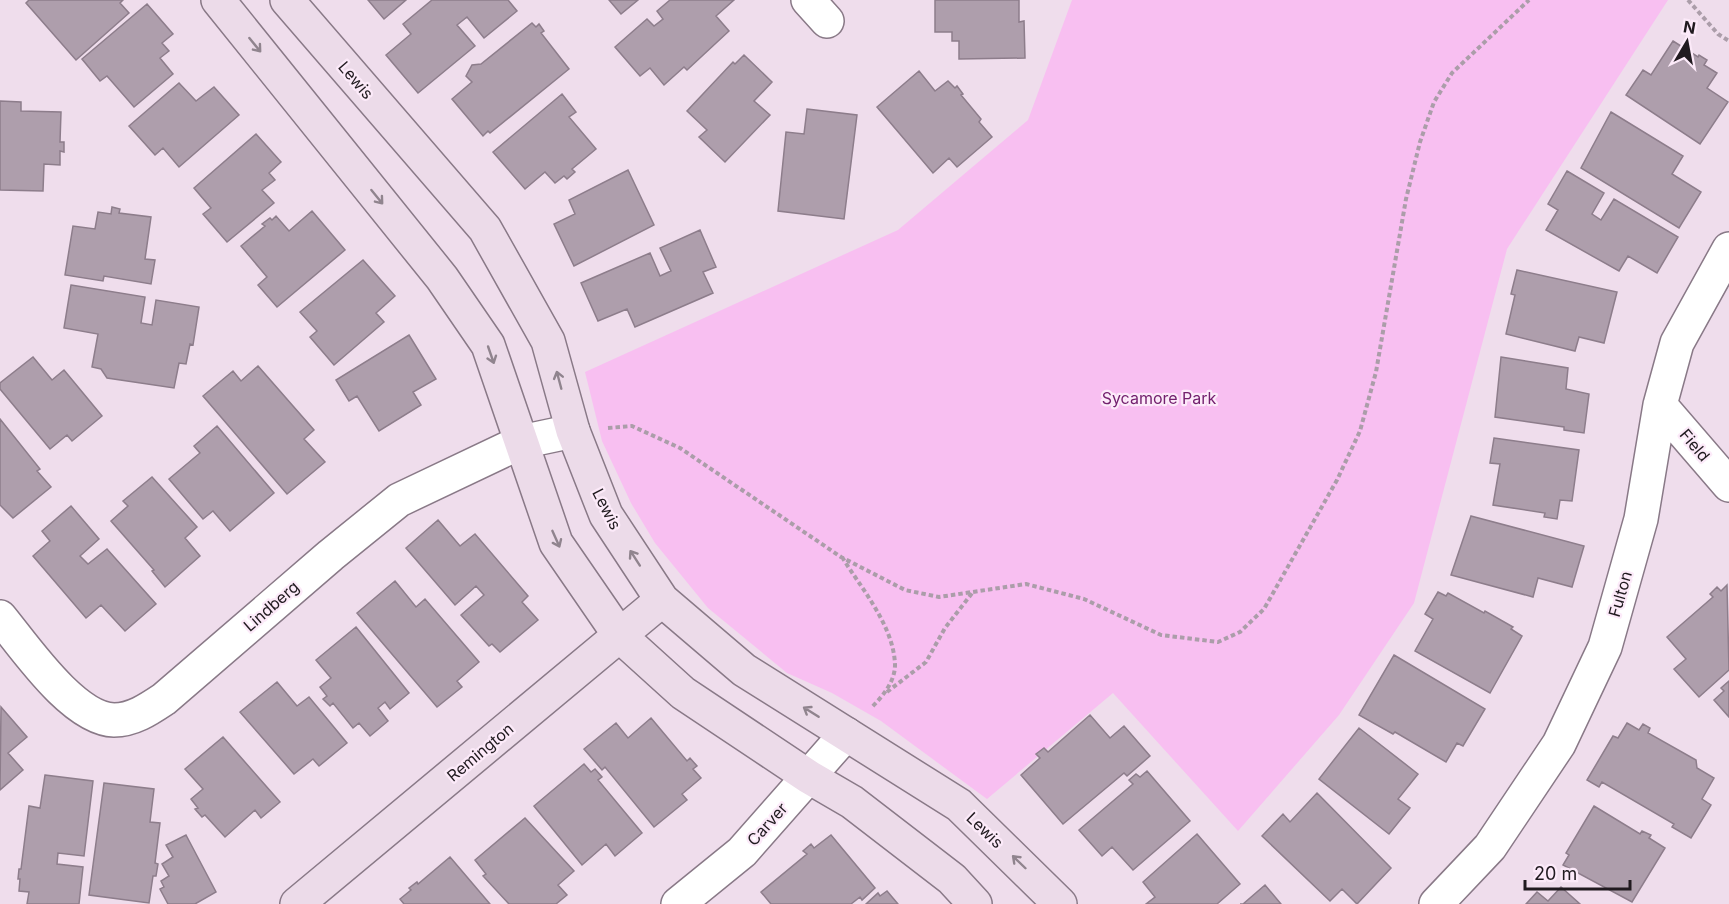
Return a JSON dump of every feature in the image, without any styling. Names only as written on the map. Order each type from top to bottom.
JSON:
[{"type":"street","points":[[219,0],[442,279],[488,345],[556,543],[620,636],[683,693],[809,777],[852,802],[952,879],[975,904]]},
{"type":"street","name":"Lewis","points":[[287,0],[485,229],[548,340],[573,431],[606,515],[662,600],[744,670],[959,805],[1060,904]]},
{"type":"street","name":"Fulton","points":[[1436,904],[1490,847],[1559,744],[1605,647],[1641,519],[1660,405],[1677,343],[1729,249]]},
{"type":"street","name":"Field","points":[[1660,405],[1729,485]]},
{"type":"street","name":"Lindberg","points":[[0,617],[60,689],[83,709],[113,720],[140,715],[164,699],[331,555],[399,500],[521,442],[573,431]]},
{"type":"street","name":"Remington","points":[[297,904],[662,600]]},
{"type":"street","name":"Carver","points":[[678,904],[742,852],[846,734]]},
{"type":"path","points":[[573,431],[632,426],[680,448],[841,557],[905,590],[939,597],[1026,585],[1084,599],[1161,635],[1218,642],[1240,632],[1264,609],[1337,480],[1360,431],[1377,372],[1406,200],[1420,142],[1434,102],[1452,73],[1530,0]]},
{"type":"path","points":[[1688,0],[1718,34],[1729,41]]},
{"type":"path","points":[[841,557],[888,633],[895,666],[886,693]]},
{"type":"path","points":[[846,734],[886,693],[926,662],[945,628],[974,591]]},
{"type":"green space","name":"Sycamore Park","points":[[1072,0],[1668,0],[1507,249],[1414,603],[1339,715],[1238,831],[1113,693],[987,799],[881,721],[832,693],[787,673],[708,608],[655,543],[631,503],[602,441],[585,372],[898,230],[1028,120]]},
{"type":"building","points":[[29,0],[123,0],[120,3],[129,13],[76,60],[26,3]]},
{"type":"building","points":[[368,0],[406,0],[384,19]]},
{"type":"building","points":[[432,0],[508,0],[517,11],[484,38],[467,17],[457,25],[475,46],[418,93],[386,55],[411,34],[403,24]]},
{"type":"building","points":[[609,0],[638,0],[621,14]]},
{"type":"building","points":[[670,0],[734,0],[716,16],[729,31],[687,70],[684,67],[664,85],[650,68],[640,76],[615,47],[647,19],[654,26],[663,19],[657,11]]},
{"type":"building","points":[[935,0],[1019,0],[1019,22],[1024,21],[1025,58],[959,59],[959,41],[952,41],[952,32],[935,32]]},
{"type":"building","points":[[147,4],[173,34],[162,43],[169,51],[160,58],[173,74],[134,107],[107,76],[100,81],[82,59]]},
{"type":"building","points":[[532,23],[536,27],[539,24],[544,31],[541,33],[569,69],[490,133],[488,131],[483,136],[452,99],[472,82],[466,76],[472,65],[481,64]]},
{"type":"building","points":[[1673,41],[1707,60],[1704,65],[1717,73],[1707,88],[1728,102],[1700,144],[1626,95],[1643,70],[1651,75]]},
{"type":"building","points":[[744,55],[772,82],[754,101],[770,115],[725,162],[699,137],[707,130],[687,111],[733,62],[735,64]]},
{"type":"building","points":[[919,71],[935,91],[948,81],[955,88],[957,86],[963,94],[961,95],[981,119],[979,122],[992,137],[957,167],[949,158],[933,173],[877,107]]},
{"type":"building","points":[[179,83],[196,101],[214,87],[239,115],[179,167],[163,148],[155,155],[129,126]]},
{"type":"building","points":[[562,94],[576,112],[569,117],[596,149],[572,169],[575,172],[567,179],[564,176],[555,183],[545,172],[525,189],[493,152]]},
{"type":"building","points":[[0,101],[21,102],[21,111],[61,112],[60,142],[64,142],[64,152],[60,151],[60,165],[44,164],[43,191],[0,190]]},
{"type":"building","points":[[807,109],[857,115],[844,219],[778,211],[786,132],[804,134]]},
{"type":"building","points":[[1611,112],[1683,156],[1672,174],[1701,192],[1679,228],[1581,168]]},
{"type":"building","points":[[256,134],[281,162],[269,173],[275,180],[262,190],[274,203],[227,242],[203,214],[211,208],[194,188]]},
{"type":"building","points":[[628,170],[654,225],[574,266],[554,224],[575,214],[569,200]]},
{"type":"building","points":[[1567,171],[1604,193],[1592,214],[1601,220],[1614,199],[1678,237],[1657,273],[1628,256],[1619,271],[1546,230],[1558,210],[1548,204]]},
{"type":"building","points":[[112,207],[120,209],[119,213],[151,217],[145,259],[155,260],[151,284],[104,276],[103,281],[65,275],[73,226],[95,229],[98,212],[111,214]]},
{"type":"building","points":[[312,211],[345,250],[277,307],[258,285],[267,277],[241,246],[265,226],[262,224],[270,218],[272,220],[276,216],[289,231]]},
{"type":"building","points":[[700,230],[716,267],[703,272],[713,293],[635,327],[627,309],[598,321],[581,283],[650,253],[660,276],[671,271],[660,248]]},
{"type":"building","points":[[363,260],[395,296],[376,313],[384,322],[334,365],[310,337],[317,331],[300,312]]},
{"type":"building","points":[[1517,270],[1617,292],[1604,343],[1579,337],[1575,351],[1506,334],[1515,295],[1511,294]]},
{"type":"building","points":[[71,285],[145,297],[141,323],[152,325],[156,300],[199,307],[193,345],[190,344],[186,364],[179,363],[174,388],[107,378],[101,369],[92,367],[98,334],[64,328]]},
{"type":"building","points":[[409,335],[436,379],[413,392],[421,405],[379,431],[357,396],[349,401],[336,380]]},
{"type":"building","points":[[33,357],[52,380],[64,370],[102,416],[72,441],[67,435],[50,449],[0,389],[0,383]]},
{"type":"building","points":[[1501,357],[1568,368],[1566,389],[1589,394],[1584,433],[1564,430],[1564,427],[1495,417]]},
{"type":"building","points":[[258,366],[314,430],[304,439],[325,462],[287,494],[203,396],[233,371],[241,381]]},
{"type":"building","points":[[0,419],[40,469],[37,471],[51,487],[13,518],[0,505]]},
{"type":"building","points":[[217,426],[274,493],[230,531],[213,511],[203,519],[169,479],[200,453],[194,446]]},
{"type":"building","points":[[1494,438],[1579,450],[1572,501],[1560,500],[1557,519],[1544,517],[1545,513],[1493,505],[1500,464],[1490,463]]},
{"type":"building","points":[[152,477],[197,527],[185,538],[200,556],[165,587],[152,571],[154,570],[111,521],[128,506],[123,501]]},
{"type":"building","points":[[71,506],[99,539],[80,556],[88,564],[107,549],[156,604],[125,631],[101,605],[86,618],[33,556],[50,541],[42,531]]},
{"type":"building","points":[[1471,516],[1584,546],[1572,587],[1538,578],[1533,597],[1451,575]]},
{"type":"building","points":[[438,520],[460,546],[475,534],[528,596],[522,602],[538,620],[500,652],[492,644],[489,646],[461,615],[484,595],[476,586],[455,605],[406,548]]},
{"type":"building","points":[[395,581],[416,607],[425,599],[479,662],[457,681],[462,687],[437,707],[357,613]]},
{"type":"building","points":[[1727,585],[1729,670],[1699,697],[1674,669],[1686,659],[1667,637],[1713,597],[1710,594],[1717,587],[1721,591]]},
{"type":"building","points":[[1438,592],[1446,596],[1448,593],[1484,613],[1485,611],[1513,627],[1511,629],[1522,636],[1490,693],[1415,651],[1433,619],[1425,614]]},
{"type":"building","points":[[356,627],[409,693],[390,709],[385,702],[378,708],[388,721],[370,736],[359,723],[353,728],[333,703],[330,706],[323,699],[327,696],[320,687],[331,678],[316,660]]},
{"type":"building","points":[[1394,655],[1485,709],[1463,746],[1457,743],[1446,762],[1395,732],[1393,734],[1359,715]]},
{"type":"building","points":[[1729,681],[1729,717],[1714,700],[1724,691],[1721,688]]},
{"type":"building","points":[[277,682],[297,706],[309,697],[347,743],[319,766],[313,759],[294,774],[240,712]]},
{"type":"building","points":[[1,707],[27,737],[8,753],[23,770],[0,790]]},
{"type":"building","points":[[1090,715],[1110,738],[1124,726],[1150,756],[1127,776],[1124,773],[1063,824],[1021,775],[1040,758],[1036,754],[1044,748],[1048,752]]},
{"type":"building","points":[[651,718],[687,761],[690,758],[697,766],[693,769],[701,778],[682,794],[687,800],[654,827],[605,767],[602,770],[584,749],[616,723],[628,738]]},
{"type":"building","points":[[1627,723],[1639,730],[1643,724],[1650,728],[1648,733],[1696,760],[1697,768],[1714,778],[1702,799],[1711,805],[1691,838],[1672,827],[1674,824],[1602,782],[1599,787],[1587,780],[1613,736],[1618,738]]},
{"type":"building","points":[[1359,728],[1418,774],[1398,799],[1410,808],[1389,834],[1319,779]]},
{"type":"building","points":[[223,737],[280,802],[261,818],[255,810],[225,837],[205,815],[202,817],[195,809],[198,808],[191,799],[203,789],[185,769]]},
{"type":"building","points":[[584,764],[591,772],[595,769],[602,777],[598,780],[642,833],[615,856],[606,844],[582,865],[534,806]]},
{"type":"building","points":[[1147,771],[1190,821],[1133,870],[1112,847],[1102,856],[1079,830],[1133,784],[1129,780],[1136,774],[1140,777]]},
{"type":"building","points":[[45,775],[93,781],[84,856],[58,853],[57,864],[83,867],[79,904],[27,904],[29,892],[19,891],[19,869],[21,869],[29,806],[40,808]]},
{"type":"building","points":[[104,783],[154,789],[150,822],[160,823],[155,863],[158,864],[156,876],[153,876],[149,903],[89,895]]},
{"type":"building","points":[[1317,793],[1391,868],[1357,904],[1342,889],[1330,901],[1262,836],[1283,814],[1290,822]]},
{"type":"building","points":[[1594,806],[1640,834],[1642,831],[1651,835],[1649,838],[1665,848],[1632,902],[1563,865],[1569,855],[1566,853]]},
{"type":"building","points":[[525,818],[574,871],[558,885],[567,895],[556,904],[509,904],[483,876],[486,874],[475,860]]},
{"type":"building","points":[[1197,834],[1240,884],[1217,904],[1146,904],[1155,897],[1143,882]]},
{"type":"building","points":[[186,835],[216,892],[195,904],[168,904],[160,889],[164,887],[161,881],[169,876],[162,864],[173,857],[166,845]]},
{"type":"building","points":[[831,835],[875,888],[862,900],[860,897],[851,904],[771,904],[761,892],[807,854],[803,851],[811,844],[814,848]]},
{"type":"building","points":[[450,857],[490,904],[404,904],[400,899],[411,890],[409,888],[417,882],[418,884]]},
{"type":"building","points":[[1265,885],[1281,904],[1243,904]]},
{"type":"building","points":[[1561,887],[1580,904],[1526,904],[1537,892],[1548,901]]},
{"type":"building","points":[[887,891],[898,904],[866,904],[878,893],[880,896]]}]
